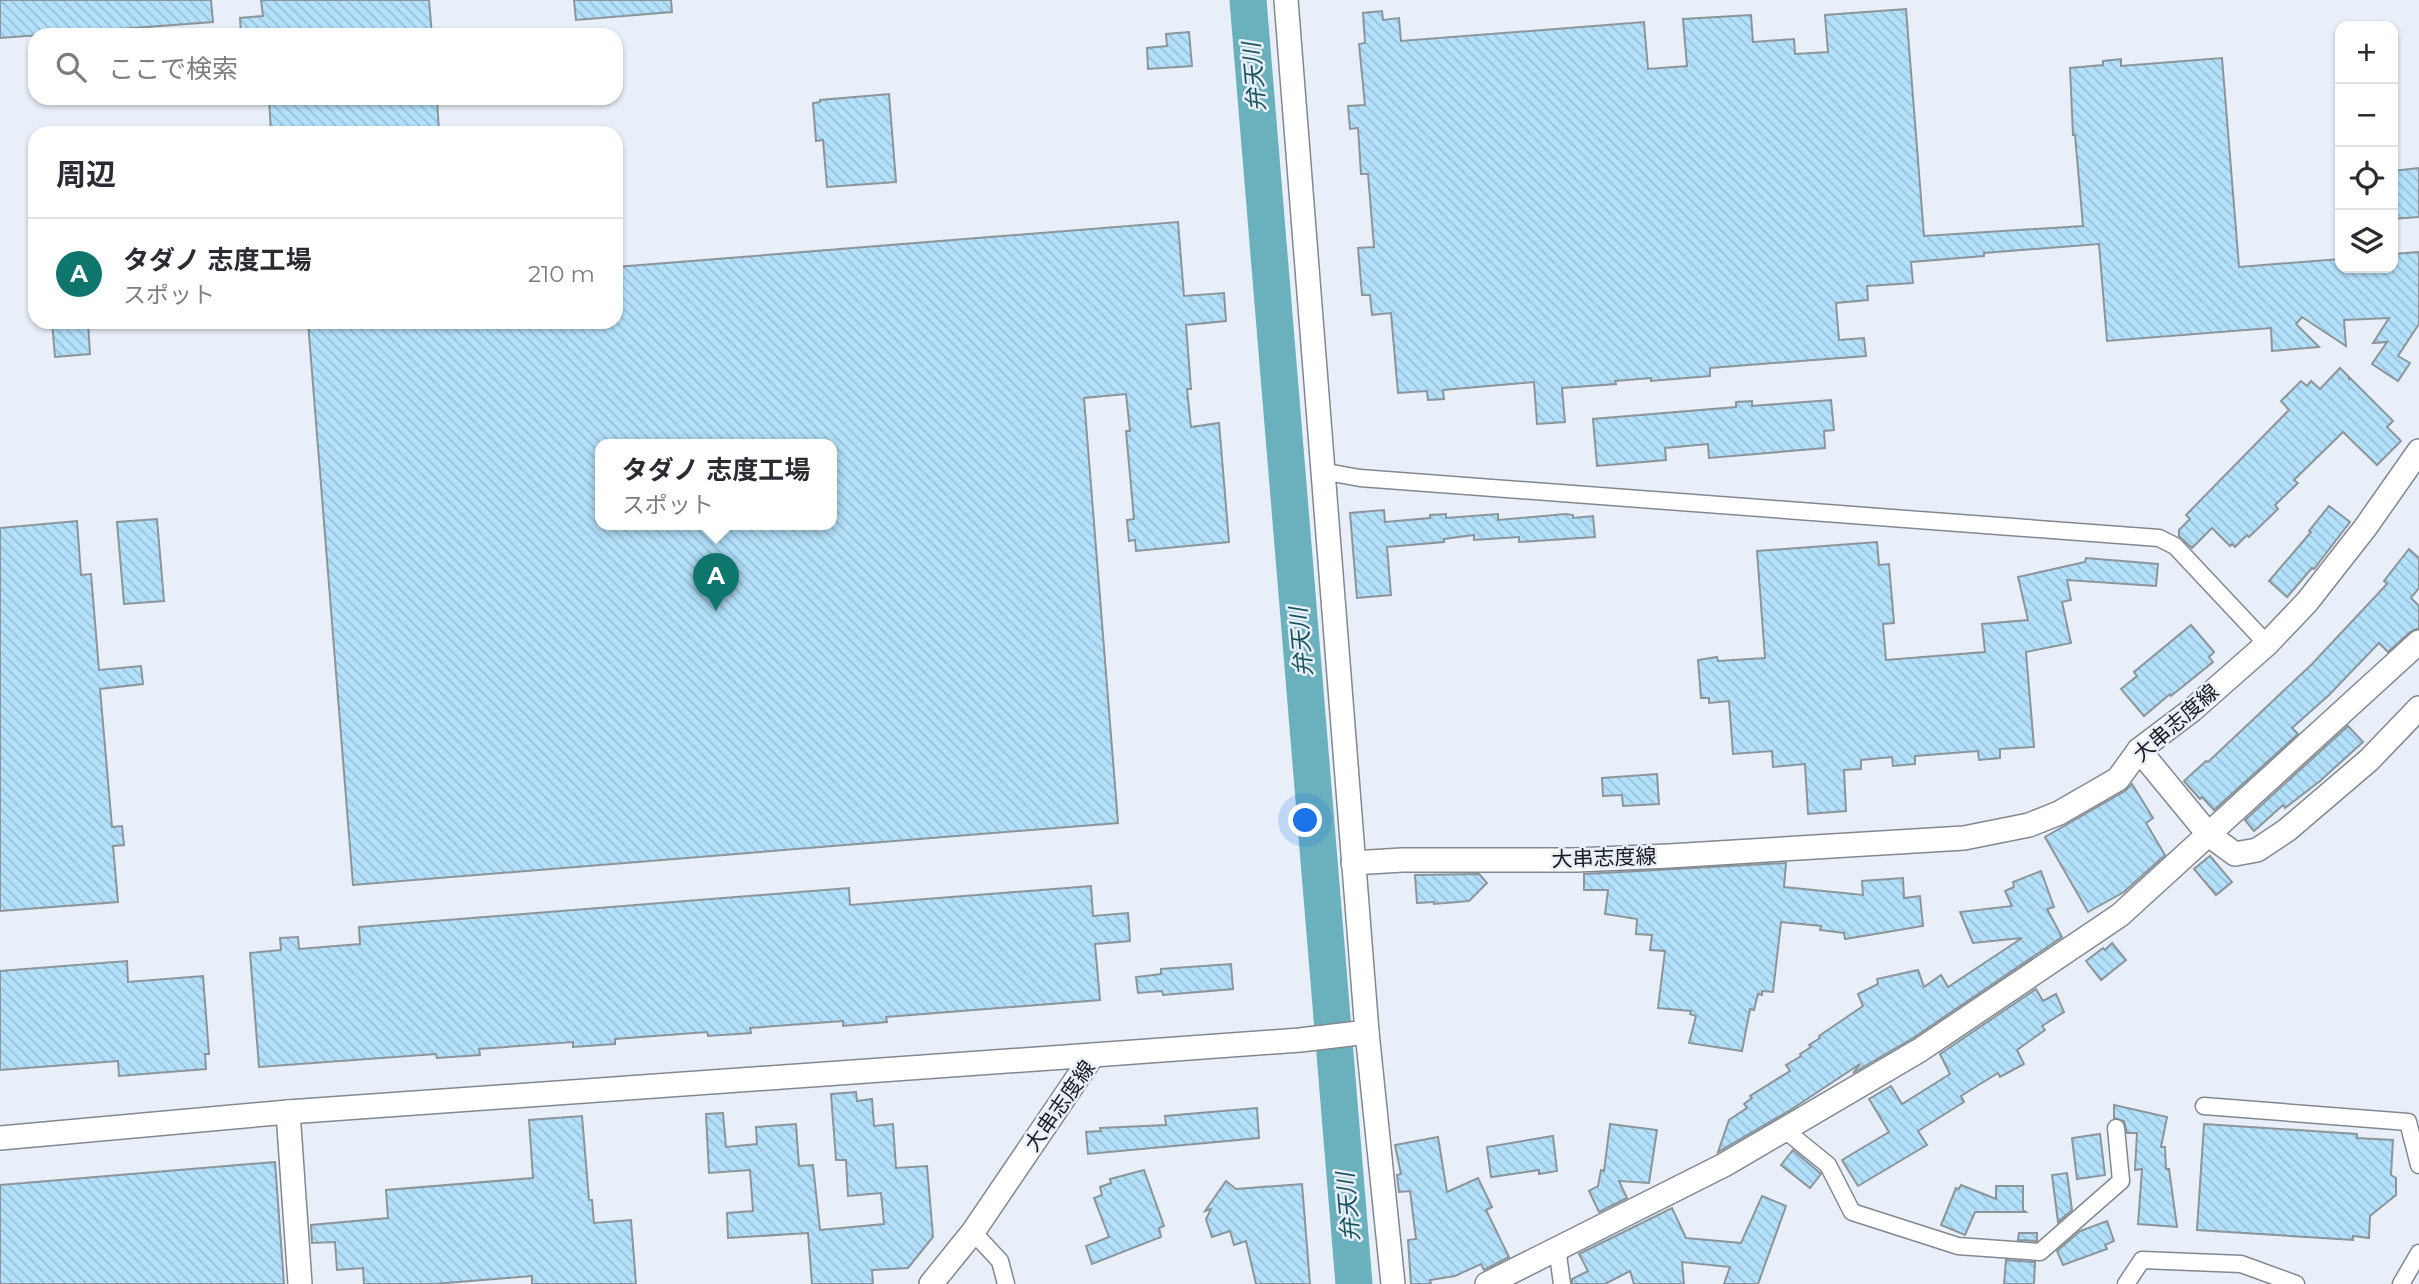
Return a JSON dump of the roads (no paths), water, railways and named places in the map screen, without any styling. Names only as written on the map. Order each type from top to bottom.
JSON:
[{"type":"main road","points":[[1286,0],[1367,1032],[1393,1284]]},
{"type":"main road","name":"大串志度線","points":[[1353,863],[1402,860],[1589,860],[1964,838],[2029,825],[2059,813],[2118,779],[2139,750],[2267,645],[2307,602],[2365,528],[2419,451]]},
{"type":"main road","points":[[1487,1284],[1724,1165],[1920,1050],[2120,915],[2419,642]]},
{"type":"main road","points":[[2139,750],[2209,835],[2235,854],[2257,850],[2287,830],[2369,760],[2419,708]]},
{"type":"main road","name":"大串志度線","points":[[931,1284],[973,1232],[1093,1055],[1300,1040],[1367,1032]]},
{"type":"main road","points":[[0,1138],[288,1112],[1093,1055]]},
{"type":"main road","points":[[288,1112],[300,1284]]},
{"type":"street","points":[[1321,471],[1360,478],[2159,538],[2175,546],[2267,645]]},
{"type":"street","points":[[2204,1106],[2408,1122],[2419,1165]]},
{"type":"street","points":[[1784,1130],[1828,1165],[1853,1212],[1958,1246],[2040,1252],[2121,1181],[2116,1128]]},
{"type":"street","points":[[973,1232],[1000,1261],[1006,1284]]},
{"type":"street","points":[[1557,1247],[1562,1284]]},
{"type":"street","points":[[2401,1284],[2419,1254]]},
{"type":"street","points":[[2126,1284],[2142,1260],[2241,1264],[2296,1284]]},
{"type":"waterway","name":"弁天川","points":[[1248,0],[1354,1284]]},
{"type":"waterway","name":"弁天川","points":[[1349,1284],[1353,1278]]},
{"type":"place","name":"タダノ 志度工場","points":[[716,611]]}]
